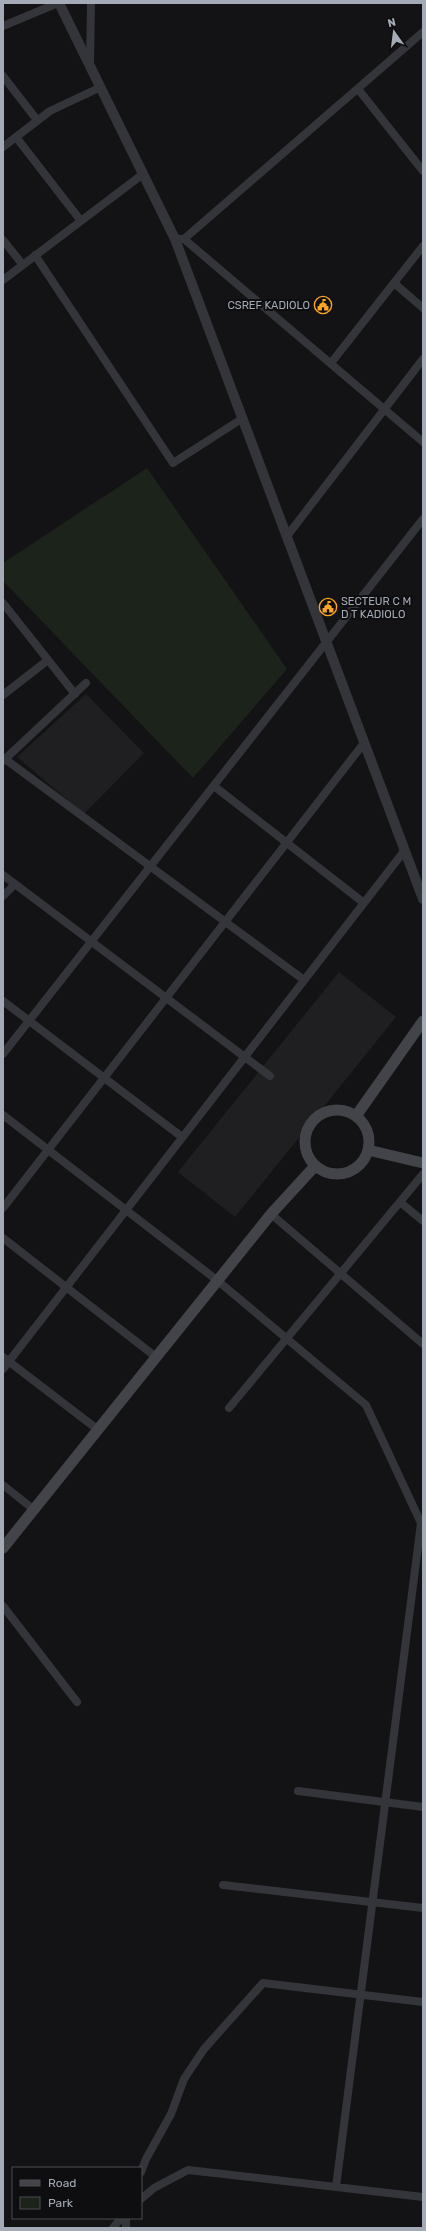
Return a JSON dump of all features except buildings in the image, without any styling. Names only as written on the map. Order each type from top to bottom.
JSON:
[{"type":"main road","points":[[356,1116],[423,1021]]},
{"type":"main road","points":[[336,1110],[346,1111],[356,1116],[367,1131],[368,1150],[360,1164],[346,1173],[335,1175],[324,1172],[315,1166],[309,1159],[305,1146],[306,1133],[310,1124],[317,1117],[326,1112],[336,1110]]},
{"type":"main road","points":[[368,1150],[423,1163]]},
{"type":"main road","points":[[3,1548],[271,1214],[315,1166]]},
{"type":"street","points":[[3,26],[58,3],[143,174],[180,239],[243,418],[423,899]]},
{"type":"street","points":[[90,3],[90,66]]},
{"type":"street","points":[[180,239],[358,89],[423,32]]},
{"type":"street","points":[[3,76],[38,120]]},
{"type":"street","points":[[3,147],[50,111],[101,87]]},
{"type":"street","points":[[358,89],[423,171]]},
{"type":"street","points":[[16,137],[81,221]]},
{"type":"street","points":[[3,280],[143,174]]},
{"type":"street","points":[[180,239],[423,442]]},
{"type":"street","points":[[3,240],[22,265]]},
{"type":"street","points":[[330,364],[423,246]]},
{"type":"street","points":[[35,255],[173,463],[243,418]]},
{"type":"street","points":[[394,283],[423,308]]},
{"type":"street","points":[[287,536],[423,359]]},
{"type":"street","points":[[3,1054],[423,519]]},
{"type":"street","points":[[3,603],[75,694]]},
{"type":"street","points":[[3,695],[48,660]]},
{"type":"street","points":[[86,683],[4,760],[304,980]]},
{"type":"street","points":[[3,1208],[364,743]]},
{"type":"street","points":[[214,786],[364,903]]},
{"type":"street","points":[[3,1369],[6,1360],[66,1287],[405,850]]},
{"type":"street","points":[[3,875],[270,1076]]},
{"type":"street","points":[[3,896],[15,884]]},
{"type":"street","points":[[3,1001],[182,1137]]},
{"type":"street","points":[[3,1115],[218,1280],[366,1405],[422,1523],[336,2187]]},
{"type":"street","points":[[229,1408],[423,1174]]},
{"type":"street","points":[[400,1202],[423,1221]]},
{"type":"street","points":[[271,1214],[423,1344]]},
{"type":"street","points":[[3,1238],[156,1356]]},
{"type":"street","points":[[6,1360],[98,1429]]},
{"type":"street","points":[[3,1485],[33,1509]]},
{"type":"street","points":[[3,1606],[77,1702]]},
{"type":"street","points":[[298,1792],[423,1806]]},
{"type":"street","points":[[223,1885],[423,1908]]},
{"type":"street","points":[[142,2169],[146,2159],[171,2114],[184,2080],[204,2049],[263,1983],[423,2002]]},
{"type":"street","points":[[142,2198],[154,2188],[188,2170],[423,2197]]},
{"type":"street","points":[[113,2228],[120,2219]]},
{"type":"shaded area","points":[[86,694],[144,753],[84,814],[17,757]]},
{"type":"shaded area","points":[[339,972],[396,1017],[235,1217],[178,1172]]},
{"type":"green space","points":[[147,468],[287,669],[193,778],[3,581],[3,563]]},
{"type":"place","name":"CSREF KADIOLO","points":[[323,305]]},
{"type":"place","name":"SECTEUR C M D T KADIOLO","points":[[328,607]]}]
